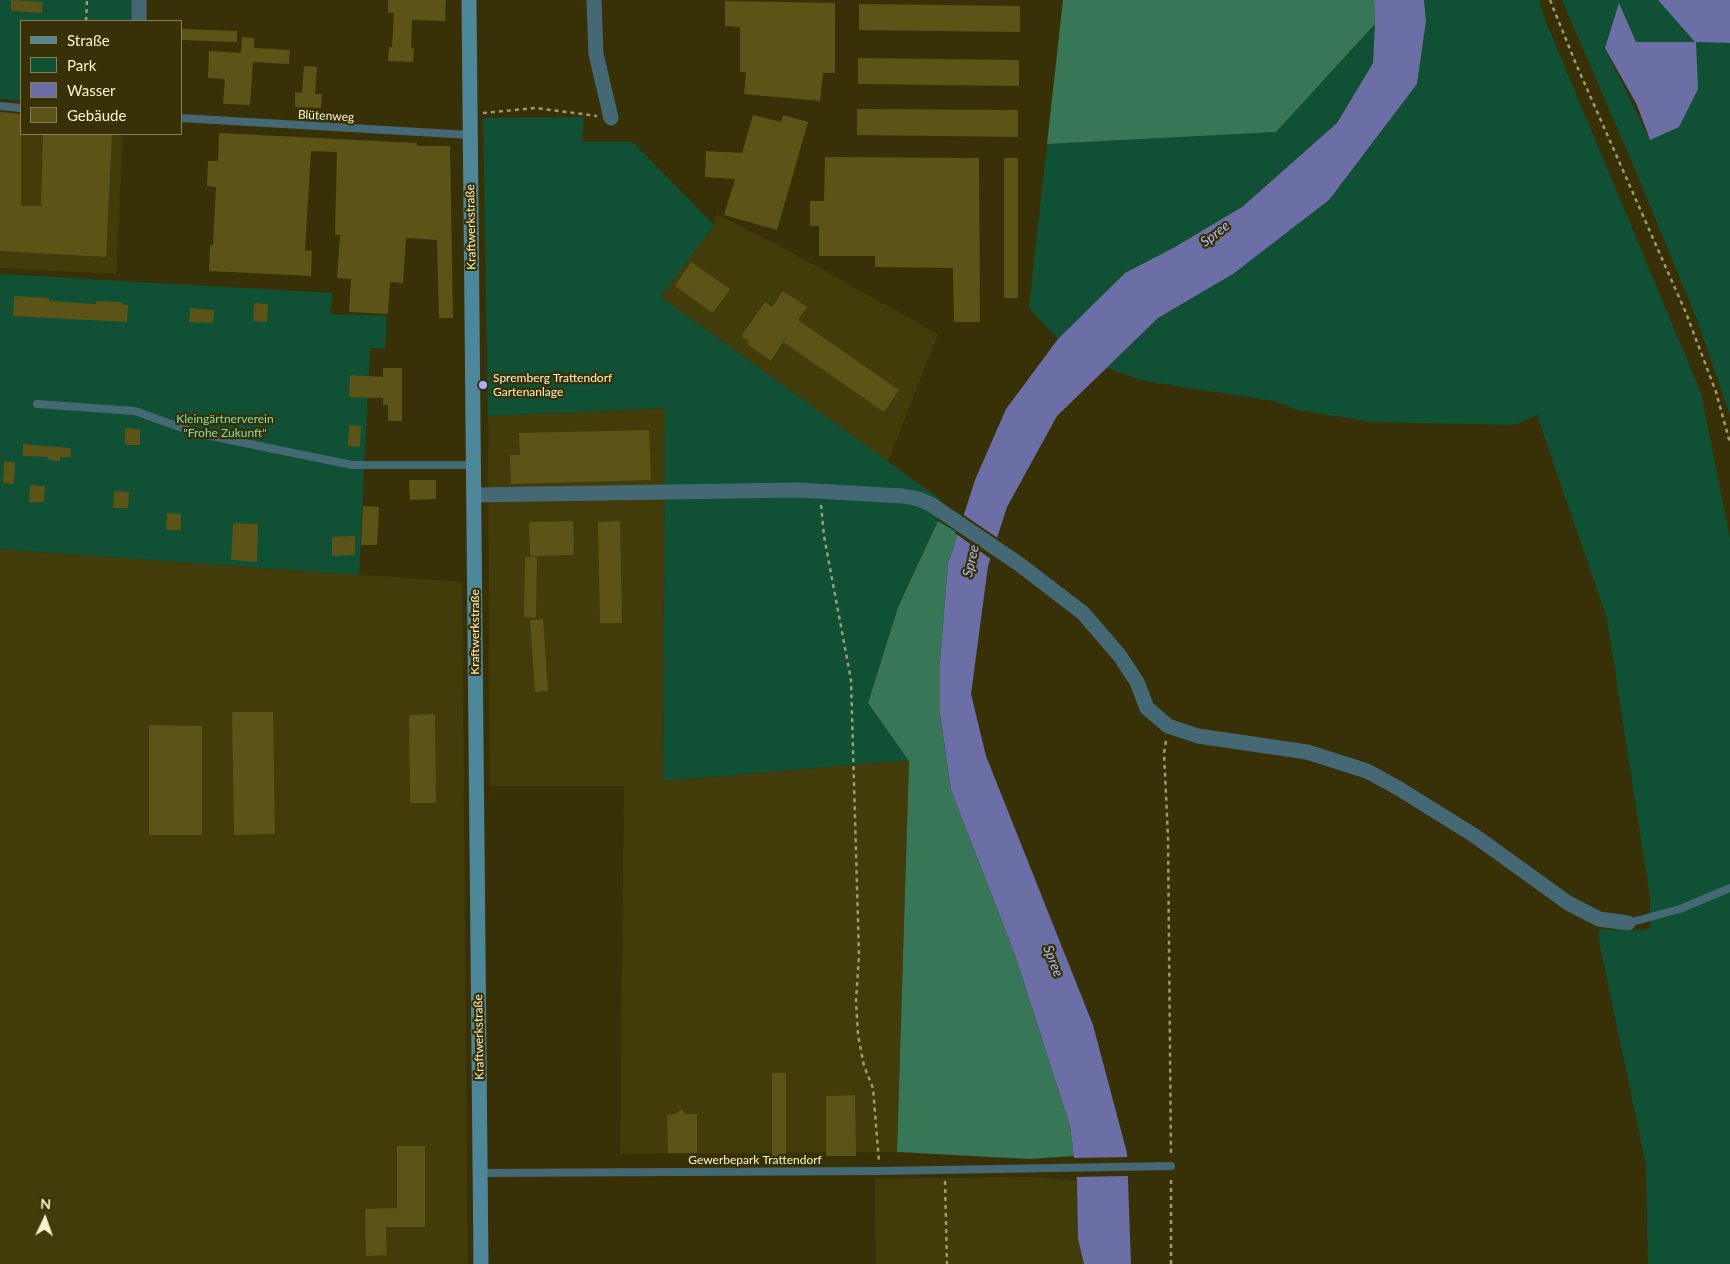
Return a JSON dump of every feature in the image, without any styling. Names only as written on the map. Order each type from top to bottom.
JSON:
[{"type":"main road","name":"Kraftwerkstraße","points":[[469,0],[481,1264]]},
{"type":"street","points":[[139,0],[139,20]]},
{"type":"street","points":[[594,0],[596,54],[611,118]]},
{"type":"street","points":[[474,496],[798,490],[902,496],[919,499],[942,511],[1019,564],[1083,613],[1120,656],[1138,682],[1146,708],[1168,726],[1198,736],[1307,752],[1367,772],[1398,788],[1475,836],[1568,903],[1599,919],[1628,923]]},
{"type":"lane","points":[[0,106],[20,108]]},
{"type":"lane","name":"Blütenweg","points":[[182,118],[470,136]]},
{"type":"lane","points":[[36,404],[135,411],[196,433],[352,465],[473,465]]},
{"type":"lane","points":[[1628,923],[1680,909],[1730,888]]},
{"type":"lane","name":"Gewerbepark Trattendorf","points":[[480,1173],[1171,1166]]},
{"type":"path","points":[[86,0],[86,20]]},
{"type":"path","points":[[1550,0],[1686,314],[1716,392],[1730,443]]},
{"type":"path","points":[[470,114],[536,108],[611,118]]},
{"type":"path","points":[[820,491],[824,536],[851,680],[859,955],[856,1002],[858,1035],[864,1066],[872,1088],[880,1170]]},
{"type":"path","points":[[1168,726],[1164,752],[1168,847],[1171,1264]]},
{"type":"path","points":[[945,1169],[947,1264]]},
{"type":"shaded area","points":[[0,113],[20,114],[20,135],[123,135],[116,274],[0,268]]},
{"type":"shaded area","points":[[716,214],[780,246],[938,334],[888,462],[661,297],[714,225]]},
{"type":"shaded area","points":[[665,408],[663,781],[909,760],[897,1152],[620,1154],[624,786],[490,786],[488,416]]},
{"type":"shaded area","points":[[0,549],[462,582],[468,1264],[0,1264]]},
{"type":"shaded area","points":[[1030,1177],[1077,1181],[1078,1239],[1084,1264],[876,1264],[875,1179]]},
{"type":"green space","points":[[0,0],[136,0],[136,20],[20,20],[20,100],[0,99]]},
{"type":"green space","points":[[1063,0],[1374,0],[1375,24],[1276,132],[1047,144]]},
{"type":"green space","points":[[1424,0],[1539,0],[1546,22],[1701,393],[1730,539],[1730,1264],[1648,1264],[1646,1165],[1598,936],[1600,929],[1629,931],[1650,929],[1650,897],[1607,619],[1537,415],[1516,425],[1373,422],[1297,410],[1274,401],[1144,381],[1107,368],[1158,318],[1233,274],[1329,200],[1417,84],[1426,21]]},
{"type":"green space","points":[[1562,0],[1658,0],[1696,42],[1730,43],[1730,415],[1698,322]],"holes":[[[1619,4],[1636,42],[1650,140],[1605,48]]]},
{"type":"green space","points":[[1375,24],[1373,63],[1337,123],[1239,209],[1175,247],[1125,273],[1058,339],[1029,308],[1047,144],[1276,132]]},
{"type":"green space","points":[[584,117],[582,142],[633,142],[714,225],[661,297],[940,499],[938,521],[898,607],[868,703],[909,760],[663,781],[665,408],[488,416],[483,118]]},
{"type":"green space","name":"Kleingärtnerverein \"Frohe Zukunft\"","points":[[0,274],[333,293],[330,314],[387,316],[385,349],[370,348],[359,575],[0,549]]},
{"type":"green space","points":[[938,521],[958,533],[948,564],[940,661],[940,714],[951,790],[1015,955],[1070,1126],[1074,1156],[1029,1159],[897,1152],[909,761],[868,703],[898,607]]},
{"type":"water","name":"Spree","points":[[1374,0],[1424,0],[1426,21],[1417,84],[1329,200],[1233,274],[1158,318],[1057,416],[1007,507],[988,566],[971,694],[986,756],[1093,1025],[1127,1153],[1131,1264],[1084,1264],[1078,1239],[1077,1181],[1070,1126],[1015,955],[951,790],[940,714],[940,661],[948,564],[975,480],[1006,409],[1058,339],[1125,273],[1175,247],[1242,207],[1337,123],[1373,63]]},
{"type":"water","points":[[1658,0],[1730,0],[1730,43],[1696,42],[1698,89],[1679,127],[1650,140],[1637,105],[1605,48],[1619,3],[1636,42],[1695,42]]},
{"type":"pier","points":[[961,513],[999,539],[992,560],[955,533]]},
{"type":"pier","points":[[1130,1157],[1130,1176],[1074,1177],[1072,1158]]},
{"type":"building","points":[[11,0],[43,2],[42,13],[11,11]]},
{"type":"building","points":[[388,0],[446,0],[445,21],[412,20],[411,48],[414,48],[413,62],[388,61],[389,47],[392,47],[394,13],[388,13]]},
{"type":"building","points":[[725,1],[835,3],[835,73],[823,73],[820,101],[744,94],[746,72],[740,72],[740,27],[725,26]]},
{"type":"building","points":[[859,4],[1020,6],[1020,32],[859,30]]},
{"type":"building","points":[[182,29],[237,31],[237,42],[182,40]]},
{"type":"building","points":[[242,37],[254,38],[254,48],[290,50],[289,64],[253,62],[250,105],[223,104],[225,79],[208,78],[209,51],[241,53]]},
{"type":"building","points":[[858,58],[1019,60],[1019,86],[858,84]]},
{"type":"building","points":[[304,66],[317,67],[315,94],[322,94],[321,108],[295,107],[295,92],[302,93]]},
{"type":"building","points":[[857,109],[1018,110],[1018,137],[857,135]]},
{"type":"building","points":[[0,112],[20,114],[21,206],[41,206],[43,135],[112,135],[106,257],[0,251]]},
{"type":"building","points":[[753,115],[781,122],[783,115],[808,122],[777,230],[724,215],[735,179],[705,177],[706,151],[742,153]]},
{"type":"building","points":[[219,133],[417,143],[417,146],[450,146],[453,318],[439,318],[437,240],[406,238],[403,283],[390,282],[388,314],[349,312],[351,279],[337,278],[340,235],[335,235],[337,152],[311,151],[305,250],[312,251],[311,276],[209,271],[210,245],[213,245],[216,187],[207,186],[208,161],[218,161]]},
{"type":"building","points":[[825,157],[979,158],[980,322],[954,322],[953,268],[875,267],[875,256],[819,256],[819,226],[810,226],[810,201],[824,201]]},
{"type":"building","points":[[1004,158],[1018,158],[1018,298],[1004,298]]},
{"type":"building","points":[[691,262],[730,289],[713,313],[675,286]]},
{"type":"building","points":[[783,291],[807,307],[798,320],[899,390],[884,412],[783,342],[771,361],[747,344],[749,341],[741,336],[765,302],[772,307]]},
{"type":"building","points":[[14,296],[49,298],[49,301],[96,304],[96,301],[122,302],[122,305],[128,305],[127,322],[13,316]]},
{"type":"building","points":[[254,303],[268,304],[267,322],[253,321]]},
{"type":"building","points":[[190,308],[214,310],[213,323],[189,322]]},
{"type":"building","points":[[383,368],[402,368],[402,421],[388,421],[388,405],[383,405],[383,398],[349,397],[350,375],[383,377]]},
{"type":"building","points":[[349,425],[361,426],[360,447],[348,446]]},
{"type":"building","points":[[125,428],[140,429],[140,445],[125,445]]},
{"type":"building","points":[[649,430],[651,480],[511,484],[510,455],[520,455],[519,433]]},
{"type":"building","points":[[23,444],[71,448],[71,457],[60,457],[60,461],[48,460],[48,457],[23,456]]},
{"type":"building","points":[[4,461],[15,462],[14,484],[3,483]]},
{"type":"building","points":[[409,480],[436,480],[436,499],[410,500]]},
{"type":"building","points":[[30,485],[45,486],[44,502],[29,502]]},
{"type":"building","points":[[114,491],[129,492],[128,508],[113,508]]},
{"type":"building","points":[[363,506],[379,507],[377,545],[361,545]]},
{"type":"building","points":[[167,513],[181,514],[181,530],[166,530]]},
{"type":"building","points":[[573,521],[574,555],[530,556],[529,522]]},
{"type":"building","points":[[620,521],[622,623],[600,623],[598,522]]},
{"type":"building","points":[[233,523],[258,524],[257,562],[231,560]]},
{"type":"building","points":[[355,536],[355,555],[332,556],[332,537]]},
{"type":"building","points":[[525,557],[537,557],[536,618],[524,617]]},
{"type":"building","points":[[543,619],[548,691],[535,692],[530,620]]},
{"type":"building","points":[[232,712],[273,712],[275,834],[234,835]]},
{"type":"building","points":[[435,714],[436,803],[410,803],[409,715]]},
{"type":"building","points":[[149,725],[202,726],[202,835],[149,835]]},
{"type":"building","points":[[772,1073],[786,1073],[786,1157],[772,1157]]},
{"type":"building","points":[[855,1095],[856,1156],[826,1156],[826,1096]]},
{"type":"building","points":[[682,1109],[685,1114],[697,1114],[697,1153],[668,1153],[667,1115],[675,1114]]},
{"type":"building","points":[[397,1146],[425,1146],[425,1227],[386,1227],[387,1255],[366,1256],[365,1209],[397,1208]]},
{"type":"place","name":"Spremberg Trattendorf Gartenanlage","points":[[483,385]]}]
